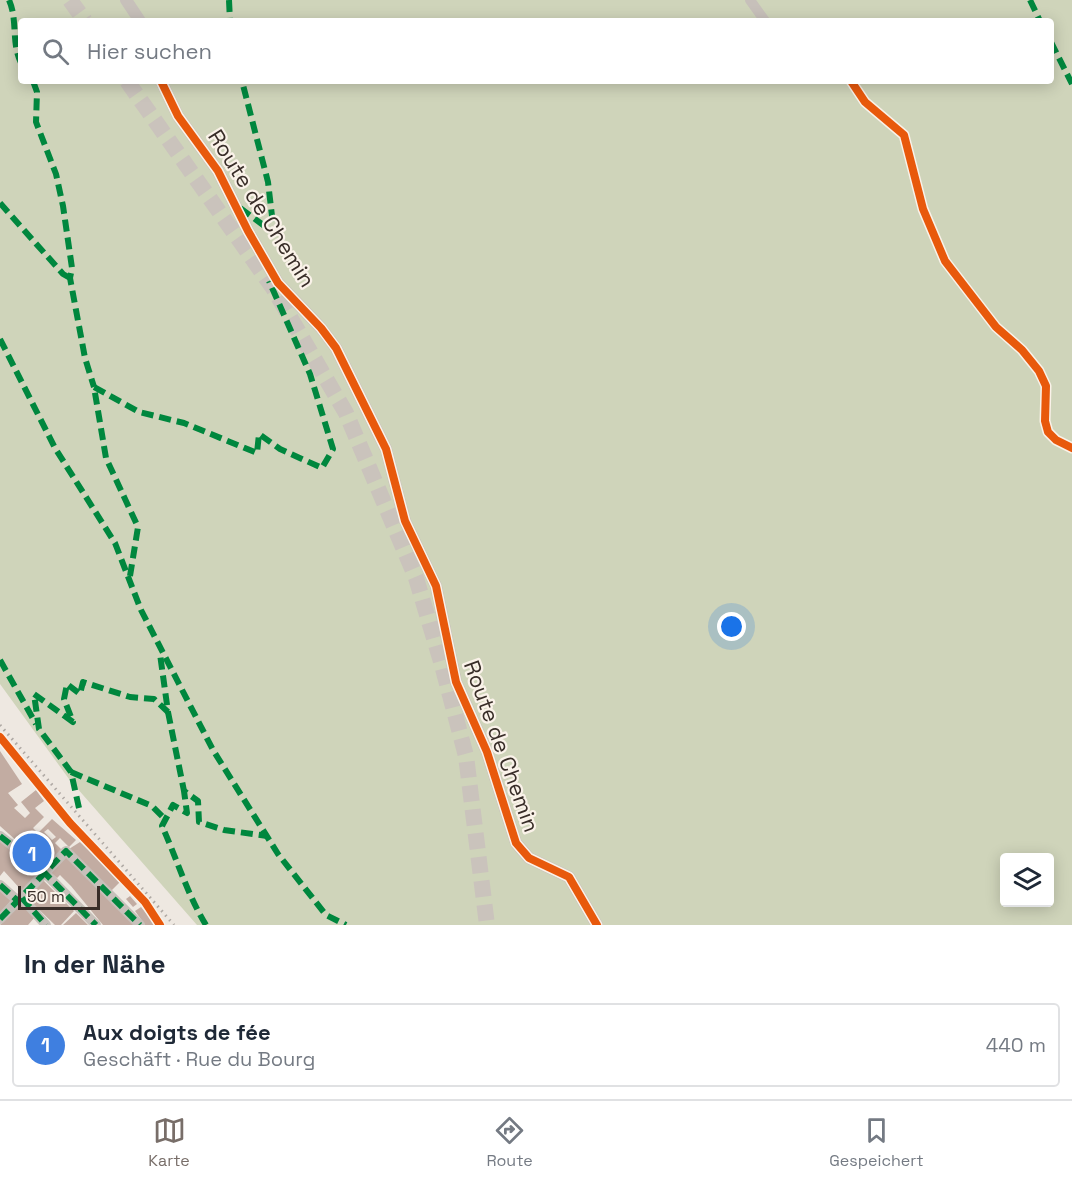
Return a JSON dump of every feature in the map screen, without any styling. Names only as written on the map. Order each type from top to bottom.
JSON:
[{"type":"street","points":[[126,0],[138,18]]},
{"type":"street","points":[[750,0],[763,18]]},
{"type":"street","name":"Route de Chemin","points":[[162,84],[177,116],[218,171],[248,231],[278,283],[321,328],[336,348],[382,441],[392,465],[405,521],[436,586],[456,682],[487,753],[516,843],[529,858],[568,877],[597,925]]},
{"type":"street","points":[[853,84],[865,102],[902,132],[924,209],[941,255],[960,284],[996,327],[1022,350],[1039,371],[1046,386],[1045,421],[1048,432],[1056,441],[1072,448]]},
{"type":"street","points":[[0,737],[70,823],[145,902],[160,925]]},
{"type":"street","points":[[0,836],[45,873],[96,925]]},
{"type":"street","points":[[0,919],[66,851],[140,925]]},
{"type":"street","points":[[0,885],[20,899],[46,925]]},
{"type":"green space","points":[[0,0],[1072,0],[1072,925],[197,925],[69,779],[0,684]]},
{"type":"building","points":[[0,751],[22,784],[8,793],[18,805],[14,808],[25,818],[30,813],[21,802],[36,790],[44,801],[35,808],[44,817],[33,828],[38,833],[52,819],[76,840],[69,847],[60,838],[55,843],[62,850],[46,867],[0,826]],"holes":[[[48,829],[56,837],[52,840],[44,832]]]},
{"type":"building","points":[[0,840],[38,876],[23,892],[4,871],[0,876]]},
{"type":"building","points":[[80,842],[121,881],[111,891],[69,849]]},
{"type":"building","points":[[66,855],[138,925],[103,925],[60,875],[57,878],[51,873]]},
{"type":"building","points":[[43,880],[74,911],[61,925],[55,925],[26,897]]},
{"type":"building","points":[[0,890],[11,900],[0,915]]},
{"type":"building","points":[[130,896],[137,904],[133,907],[126,899]]},
{"type":"building","points":[[20,903],[35,917],[28,925],[0,925]]},
{"type":"building","points":[[141,907],[156,925],[145,925],[135,911]]},
{"type":"building","points":[[76,913],[88,925],[63,925]]},
{"type":"tunnel","points":[[70,0],[83,18]]},
{"type":"tunnel","points":[[129,84],[273,288],[346,413],[416,578],[442,665],[466,756],[487,925]]},
{"type":"railway","points":[[0,725],[174,925]]},
{"type":"marked path","points":[[9,0],[18,55]]},
{"type":"marked path","points":[[229,0],[230,18]]},
{"type":"marked path","points":[[1030,0],[1039,18]]},
{"type":"marked path","points":[[1054,48],[1072,84]]},
{"type":"marked path","points":[[34,84],[37,92],[36,122],[56,174],[72,268],[70,278],[85,358],[94,387]]},
{"type":"marked path","points":[[240,208],[274,233],[268,182],[243,84]]},
{"type":"marked path","points":[[0,203],[63,274],[70,278]]},
{"type":"marked path","points":[[130,576],[138,527],[106,458],[94,387],[139,412],[184,423],[257,453],[259,434],[280,449],[322,468],[333,449],[310,374],[269,281]]},
{"type":"marked path","points":[[0,339],[55,448],[115,543],[141,610],[213,750],[278,854],[326,915],[346,925]]},
{"type":"marked path","points":[[79,808],[71,772],[39,729],[34,694],[73,722],[64,699],[67,684],[80,694],[83,682],[130,697],[154,699],[168,712],[160,654]]},
{"type":"marked path","points":[[0,660],[36,724]]},
{"type":"marked path","points":[[168,712],[184,791]]},
{"type":"marked path","points":[[71,772],[152,806],[166,820]]},
{"type":"marked path","points":[[206,925],[188,889],[162,826],[173,805],[187,813],[184,791],[198,801],[199,822],[224,830],[267,836]]},
{"type":"marked path","points":[[0,836],[38,866],[96,925]]},
{"type":"marked path","points":[[0,919],[66,851],[140,925]]},
{"type":"marked path","points":[[0,885],[18,901]]},
{"type":"marked path","points":[[22,898],[46,925]]},
{"type":"cycle path","points":[[162,84],[178,116],[218,171],[248,231],[278,283],[321,328],[336,348],[386,449],[405,521],[436,586],[456,682],[487,752],[516,843],[529,858],[569,877],[597,925]]},
{"type":"cycle path","points":[[853,84],[865,102],[904,135],[923,209],[945,261],[996,327],[1022,350],[1039,371],[1046,386],[1045,421],[1048,432],[1056,440],[1072,448]]},
{"type":"cycle path","points":[[0,737],[70,823],[145,902],[160,925]]},
{"type":"place","name":"Aux doigts de fée","points":[[32,853]]}]
